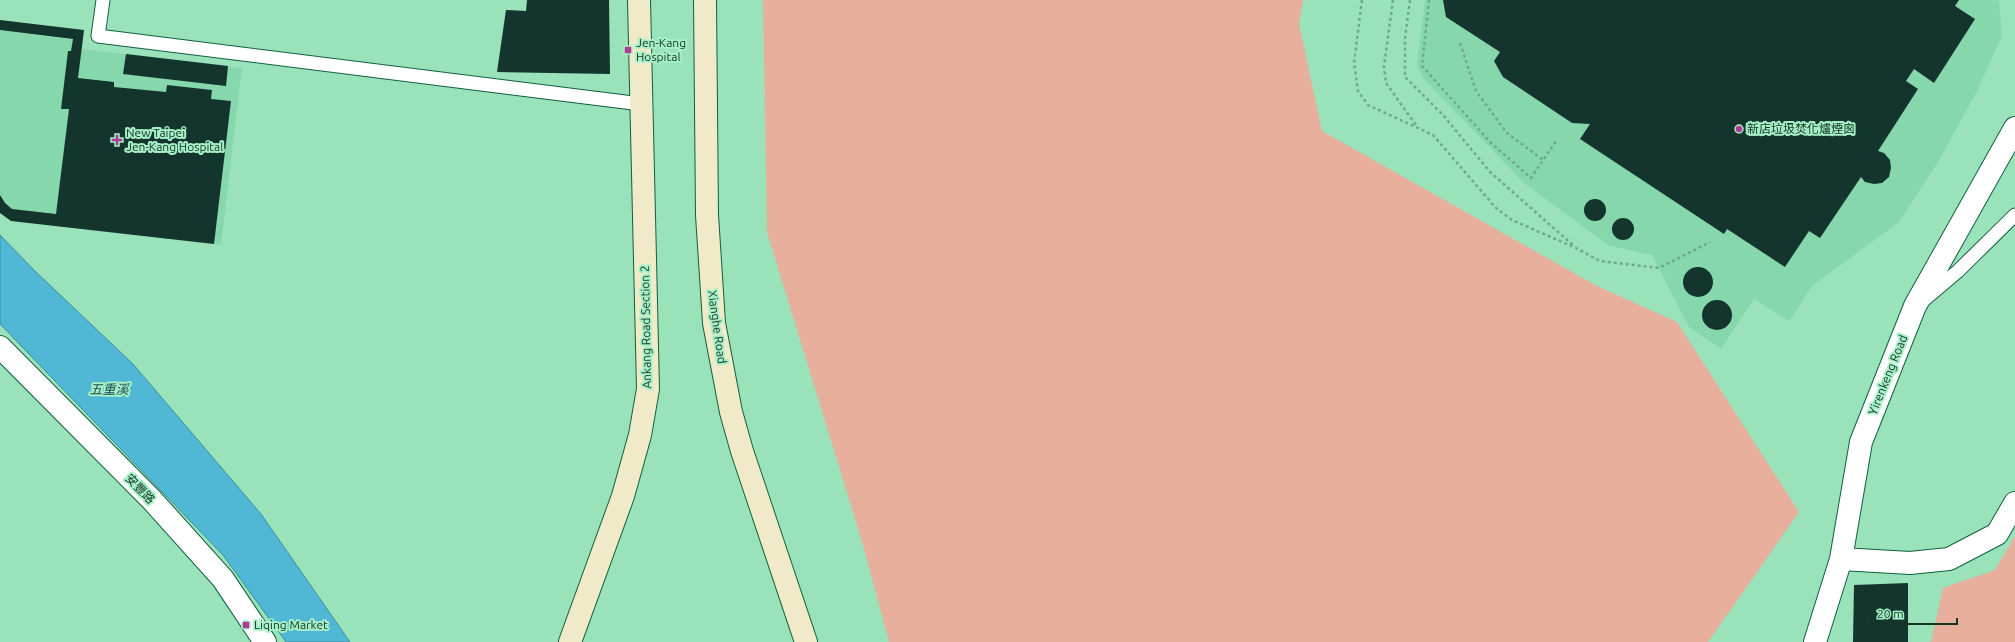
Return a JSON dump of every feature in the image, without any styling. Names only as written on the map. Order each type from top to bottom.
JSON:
[{"type":"main road","name":"Ankang Road Section 2","points":[[570,642],[623,496],[640,435],[648,389],[639,0]]},
{"type":"main road","name":"Xianghe Road","points":[[705,0],[707,215],[714,323],[731,412],[742,451],[806,642]]},
{"type":"street","name":"Yirenkeng Road","points":[[1815,642],[1841,559],[1861,442],[1915,306],[2015,128]]},
{"type":"street","name":"安豐路","points":[[0,347],[152,500],[223,579],[265,642]]},
{"type":"street","points":[[1841,559],[1910,563],[1948,559],[1997,534],[2015,503]]},
{"type":"lane","points":[[103,0],[98,36],[641,104]]},
{"type":"lane","points":[[1915,306],[1958,271],[2015,215]]},
{"type":"path","points":[[1362,0],[1354,63],[1358,91],[1368,105],[1434,134],[1496,208],[1512,220],[1576,248],[1600,261],[1659,268],[1710,242]]},
{"type":"path","points":[[1393,0],[1384,66],[1386,83],[1418,128]]},
{"type":"path","points":[[1410,0],[1404,38],[1404,77],[1443,115],[1490,172],[1576,248]]},
{"type":"path","points":[[1429,0],[1422,66],[1491,143],[1531,178],[1556,141]]},
{"type":"path","points":[[1460,43],[1476,91],[1507,133],[1543,160]]},
{"type":"shaded area","points":[[763,0],[1303,0],[1299,24],[1322,131],[1595,285],[1677,322],[1799,512],[1708,642],[889,642],[863,545],[767,232]]},
{"type":"shaded area","name":"新店垃圾焚化爐煙囪","points":[[1425,0],[1999,0],[2002,36],[1977,91],[1938,162],[1899,222],[1812,286],[1789,321],[1754,299],[1721,349],[1689,327],[1652,255],[1608,245],[1524,183],[1423,78],[1417,65]]},
{"type":"shaded area","name":"New Taipei Jen-Kang Hospital","points":[[0,30],[83,41],[82,49],[242,68],[221,245],[11,221],[0,213]]},
{"type":"shaded area","points":[[2015,536],[2015,642],[1931,642],[1943,588],[1995,570]]},
{"type":"water","name":"五重溪","points":[[0,235],[36,272],[133,364],[261,514],[350,642],[286,642],[223,555],[0,324]]},
{"type":"building","points":[[527,0],[609,0],[610,74],[497,72],[506,10],[526,11]]},
{"type":"building","name":"新店垃圾焚化爐煙囪","points":[[1443,0],[1959,0],[1955,6],[1975,19],[1934,83],[1914,69],[1906,81],[1918,89],[1878,151],[1884,153],[1890,160],[1891,168],[1889,177],[1882,183],[1874,184],[1865,182],[1861,177],[1820,238],[1809,231],[1785,267],[1727,229],[1724,234],[1580,139],[1590,124],[1572,123],[1503,77],[1494,61],[1500,52],[1446,17]]},
{"type":"building","points":[[0,20],[84,30],[78,78],[114,82],[114,87],[166,92],[167,85],[212,90],[211,99],[231,101],[214,244],[11,221],[0,213],[0,195],[5,203],[12,209],[56,214],[69,109],[61,109],[68,51],[71,51],[73,39],[0,30]]},
{"type":"building","points":[[126,54],[228,66],[226,86],[123,74]]},
{"type":"building","points":[[1595,199],[1603,202],[1606,210],[1603,218],[1595,221],[1587,218],[1584,210],[1587,202]]},
{"type":"building","points":[[1619,218],[1627,218],[1634,225],[1634,233],[1627,240],[1619,240],[1612,233],[1612,225]]},
{"type":"building","points":[[1698,267],[1709,271],[1713,282],[1709,293],[1698,297],[1687,293],[1683,282],[1687,271]]},
{"type":"building","points":[[1717,300],[1728,304],[1732,315],[1728,326],[1717,330],[1706,326],[1702,315],[1706,304]]},
{"type":"building","points":[[1908,583],[1908,642],[1853,642],[1854,585]]},
{"type":"place","name":"Jen-Kang Hospital","points":[[628,50]]},
{"type":"place","name":"新店垃圾焚化爐煙囪","points":[[1739,129]]},
{"type":"place","name":"New Taipei Jen-Kang Hospital","points":[[117,140]]},
{"type":"place","name":"Liqing Market","points":[[246,625]]}]
